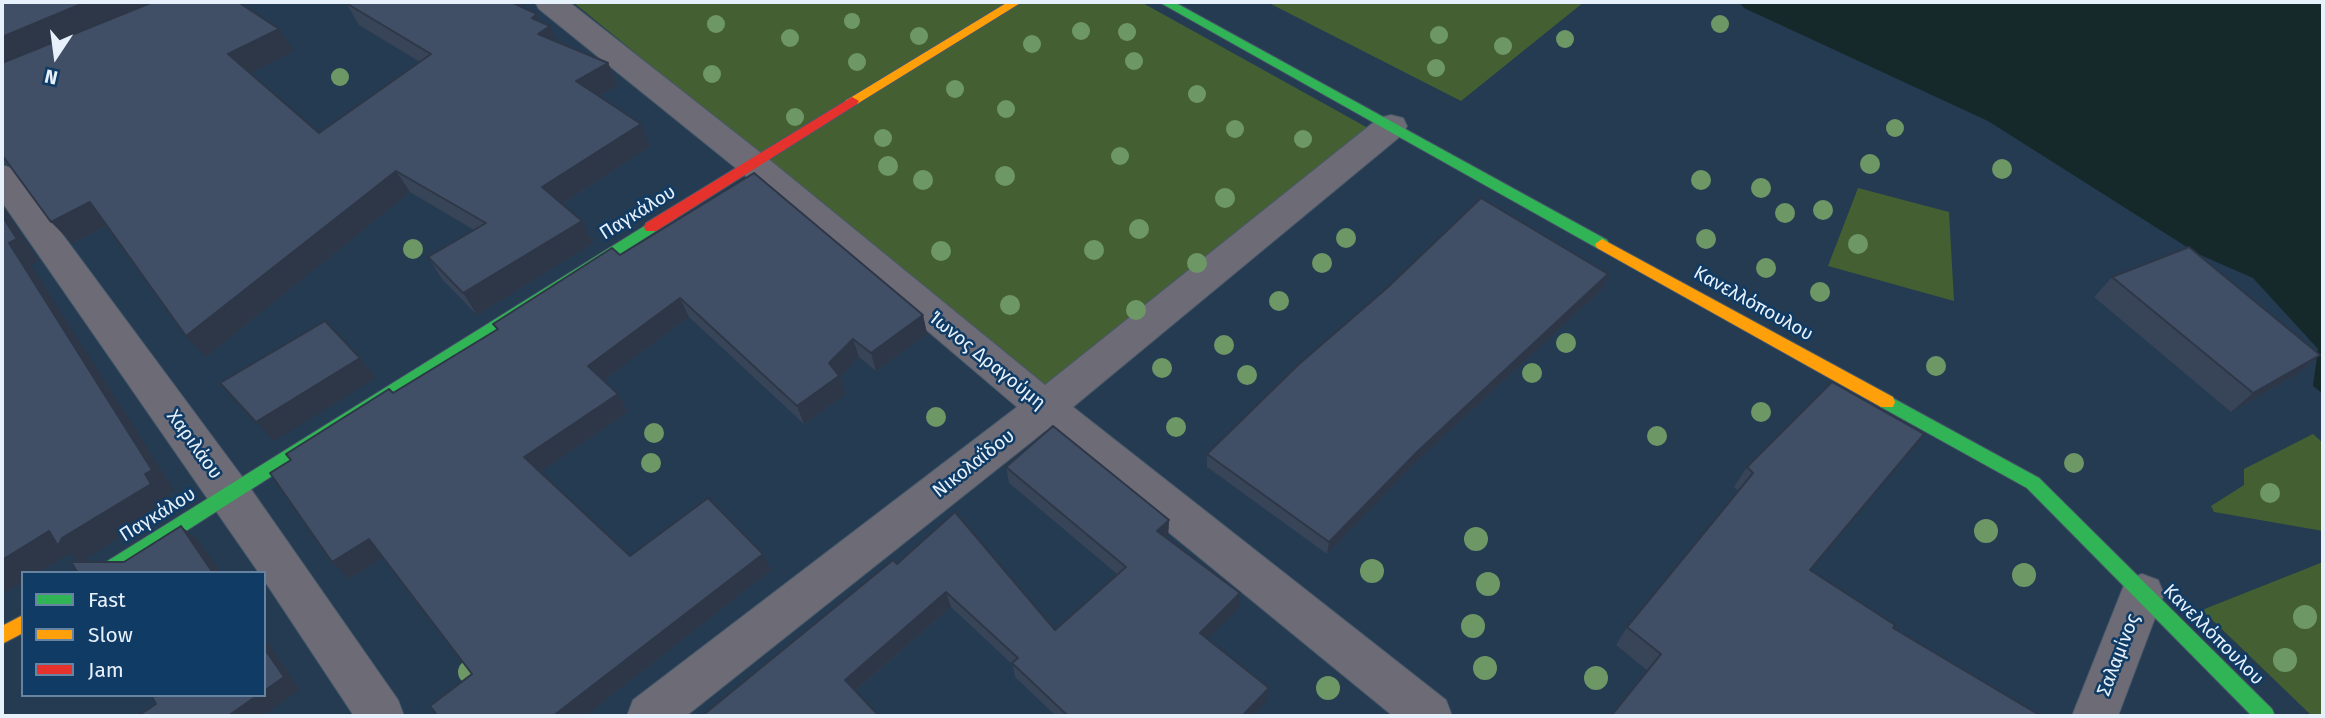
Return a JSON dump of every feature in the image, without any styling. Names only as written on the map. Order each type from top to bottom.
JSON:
[{"type":"main road","name":"Παγκάλου","points":[[107,571],[835,111],[1016,2]]},
{"type":"main road","name":"Κανελλόπουλου","points":[[1165,2],[2033,483],[2265,716]]},
{"type":"main road","points":[[2,636],[21,624]]},
{"type":"street","name":"Ίωνος Δραγούμη","points":[[550,2],[754,164],[1045,408],[1429,716]]},
{"type":"street","name":"Νικολαΐδου","points":[[650,716],[1045,408],[1391,127]]},
{"type":"street","name":"Χαριλάου","points":[[2,177],[231,495],[381,716]]},
{"type":"street","name":"Σαλαμίνος","points":[[2095,716],[2142,594]]},
{"type":"green space","points":[[573,2],[1141,2],[1368,128],[1047,390]]},
{"type":"green space","points":[[1267,2],[1584,2],[1461,101]]},
{"type":"green space","points":[[1858,188],[1949,212],[1954,301],[1828,266]]},
{"type":"green space","points":[[2313,434],[2323,443],[2323,531],[2214,512],[2211,506],[2244,485],[2244,469]]},
{"type":"green space","points":[[2323,562],[2323,716],[2312,716],[2202,610]]},
{"type":"shaded area","points":[[1739,2],[2323,2],[2323,394],[2313,386],[2318,349],[2253,278],[2198,254],[1988,121],[1744,8]]},
{"type":"building","points":[[2,2],[86,2],[2,37]]},
{"type":"building","points":[[153,2],[238,2],[279,29],[228,54],[319,133],[431,54],[346,3],[511,2],[537,14],[532,18],[550,26],[538,34],[608,63],[576,81],[641,124],[542,187],[582,221],[463,293],[428,257],[486,223],[396,171],[186,336],[90,202],[51,222],[2,155],[2,63]]},
{"type":"building","points":[[754,173],[923,315],[871,353],[853,339],[829,363],[839,376],[797,406],[680,298],[588,366],[618,394],[524,457],[630,556],[708,498],[763,554],[553,716],[438,716],[430,706],[472,674],[369,539],[332,562],[270,473],[291,460],[286,454],[389,389],[393,393],[498,329],[493,324],[612,248],[620,255]]},
{"type":"building","points":[[1481,198],[1608,274],[1418,451],[1329,542],[1207,454],[1298,365],[1387,288]]},
{"type":"building","points":[[2,216],[17,239],[9,243],[152,470],[145,474],[151,484],[62,538],[58,546],[49,531],[2,560]]},
{"type":"building","points":[[2189,247],[2320,355],[2253,393],[2112,277]]},
{"type":"building","points":[[325,321],[360,358],[256,422],[220,383]]},
{"type":"building","points":[[1832,382],[1924,434],[1810,570],[1895,625],[1893,628],[2041,716],[1611,716],[1661,654],[1627,627],[1753,473],[1747,467]]},
{"type":"building","points":[[1053,426],[1169,520],[1157,531],[1240,593],[1200,633],[1269,688],[1242,716],[1068,716],[1012,663],[1018,658],[946,592],[845,680],[879,716],[702,716],[893,560],[897,564],[955,512],[1055,630],[1126,567],[1006,467]]},
{"type":"building","points":[[181,526],[212,571],[77,571],[71,562],[124,562]]},
{"type":"building","points":[[266,651],[284,677],[266,690]]},
{"type":"building","points":[[152,697],[255,697],[228,716],[138,716],[156,704]]},
{"type":"traffic: fast","points":[[1165,2],[1602,244]]},
{"type":"traffic: fast","points":[[107,571],[651,227]]},
{"type":"traffic: fast","points":[[1887,402],[2033,483],[2265,716]]},
{"type":"traffic: slow","points":[[852,101],[1016,2]]},
{"type":"traffic: slow","points":[[1602,244],[1887,402]]},
{"type":"traffic: slow","points":[[2,636],[21,624]]},
{"type":"traffic: jam","points":[[651,227],[852,101]]}]
